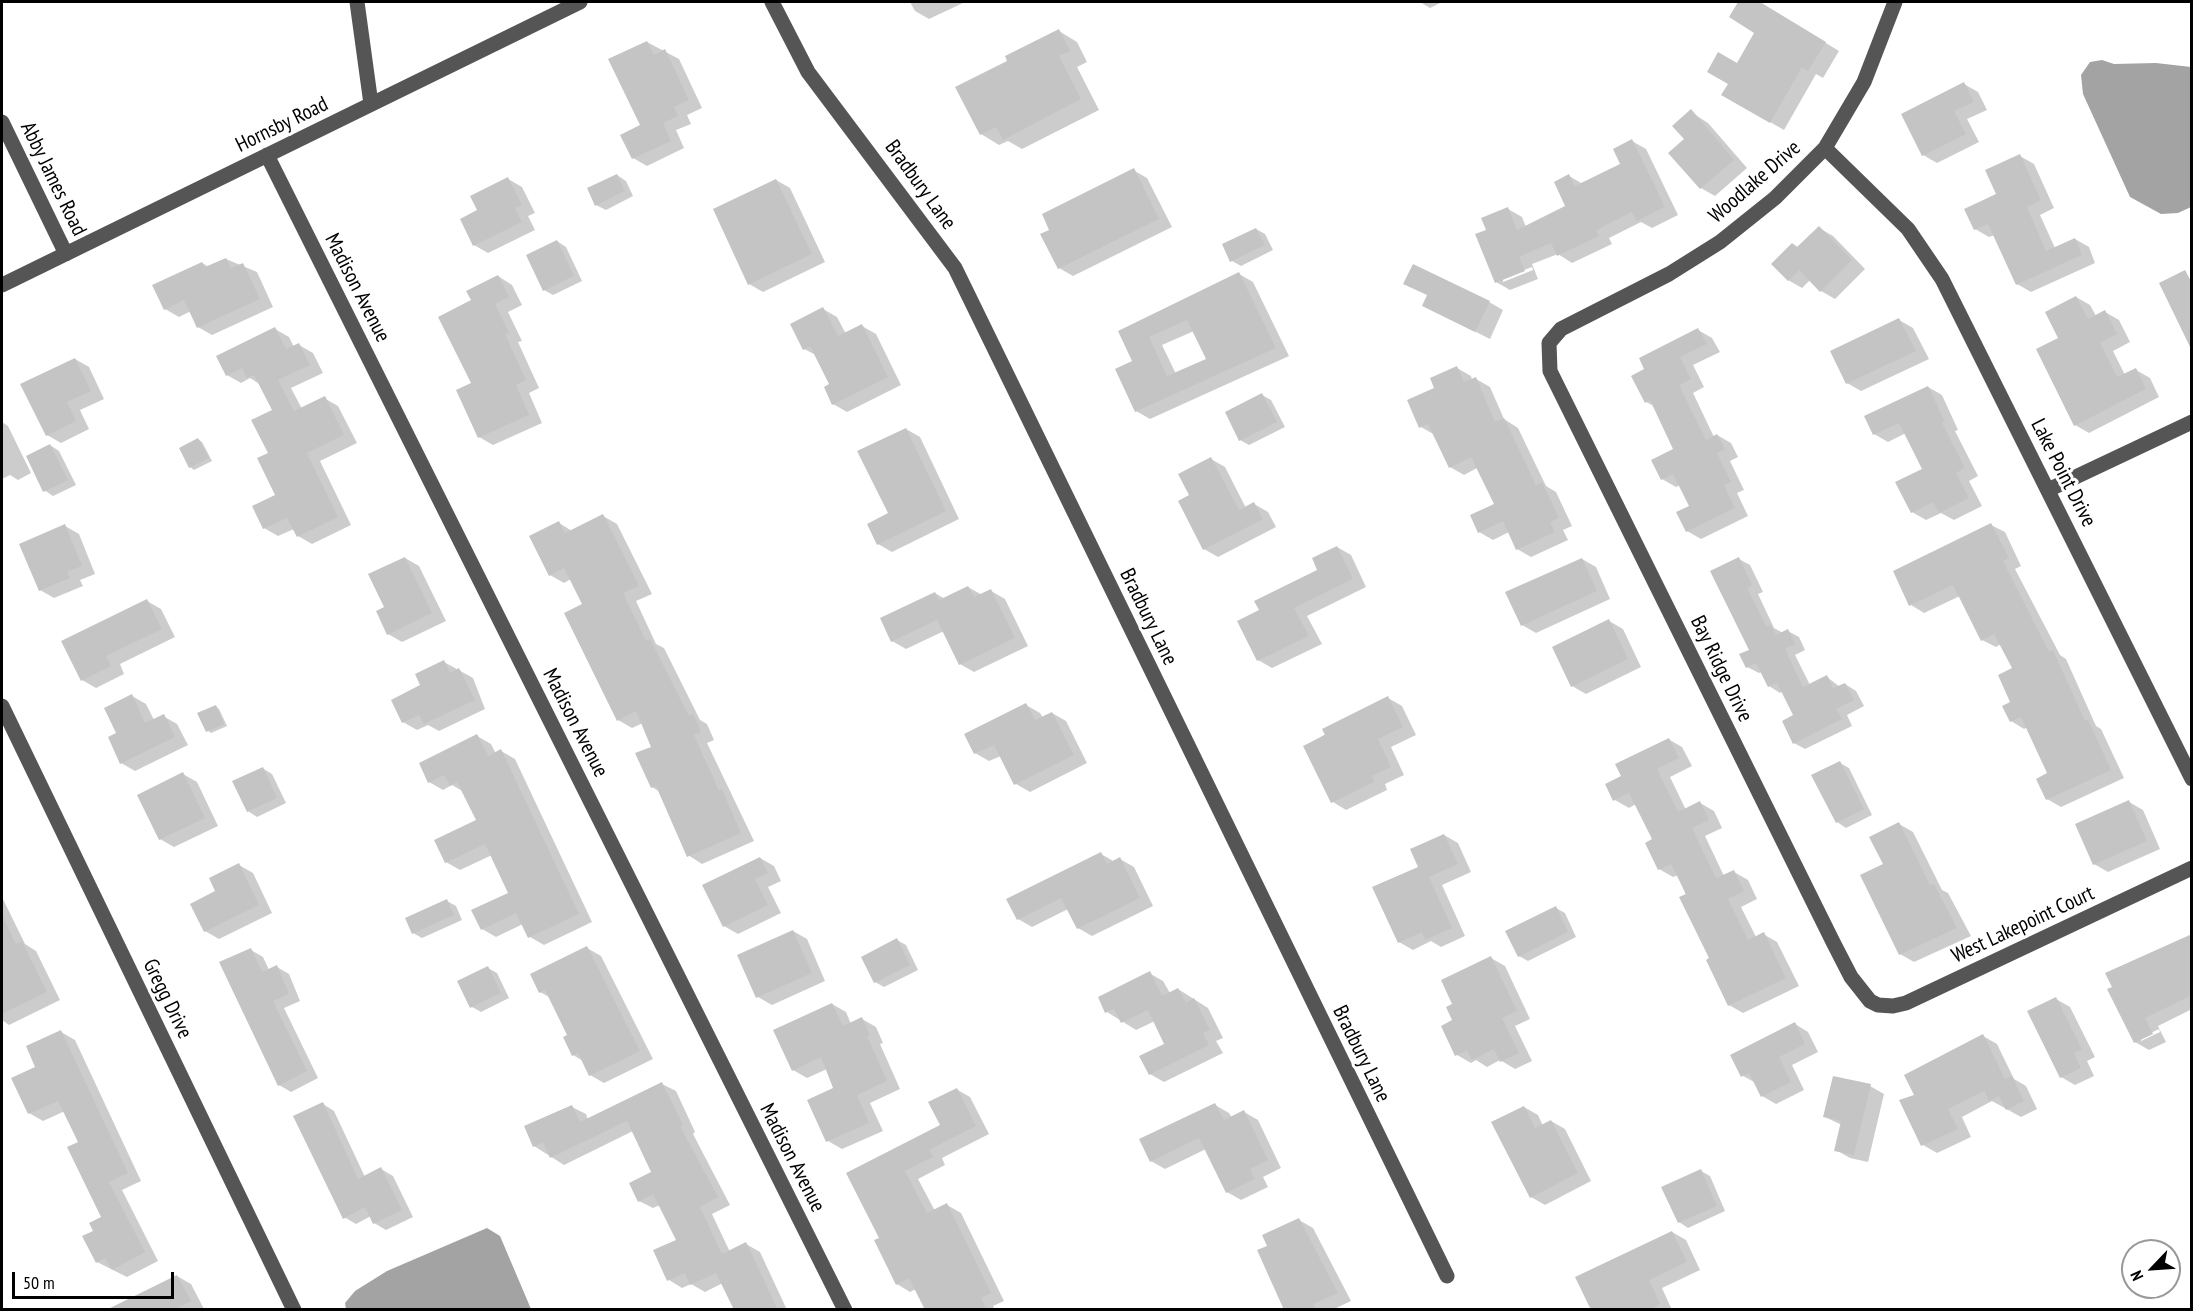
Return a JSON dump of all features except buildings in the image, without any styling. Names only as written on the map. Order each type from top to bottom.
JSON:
[{"type":"street","points":[[357,2],[371,104]]},
{"type":"street","name":"Hornsby Road","points":[[2,285],[580,2]]},
{"type":"street","name":"Bradbury Lane","points":[[772,2],[808,72],[955,268],[1447,1276]]},
{"type":"street","name":"Woodlake Drive","points":[[1548,350],[1553,337],[1567,325],[1669,273],[1727,236],[1775,198],[1825,148],[1864,82],[1895,2]]},
{"type":"street","name":"Abby James Road","points":[[2,122],[66,254]]},
{"type":"street","name":"Lake Point Drive","points":[[1825,148],[1908,229],[1942,279],[2192,779]]},
{"type":"street","name":"Madison Avenue","points":[[267,155],[845,1310]]},
{"type":"street","name":"Bay Ridge Drive","points":[[1548,350],[1550,370],[1812,900],[1851,977],[1870,1001]]},
{"type":"street","points":[[2048,490],[2192,422]]},
{"type":"street","name":"Gregg Drive","points":[[2,706],[294,1310]]},
{"type":"street","name":"West Lakepoint Court","points":[[1870,1001],[1878,1005],[1893,1006],[1906,1003],[2192,868]]},
{"type":"shaded area","points":[[2102,60],[2114,64],[2156,63],[2191,67],[2191,207],[2178,213],[2161,214],[2130,197],[2083,94],[2081,75],[2090,62]]},
{"type":"shaded area","points":[[487,1228],[500,1236],[531,1309],[346,1309],[345,1303],[355,1291],[387,1271]]}]
